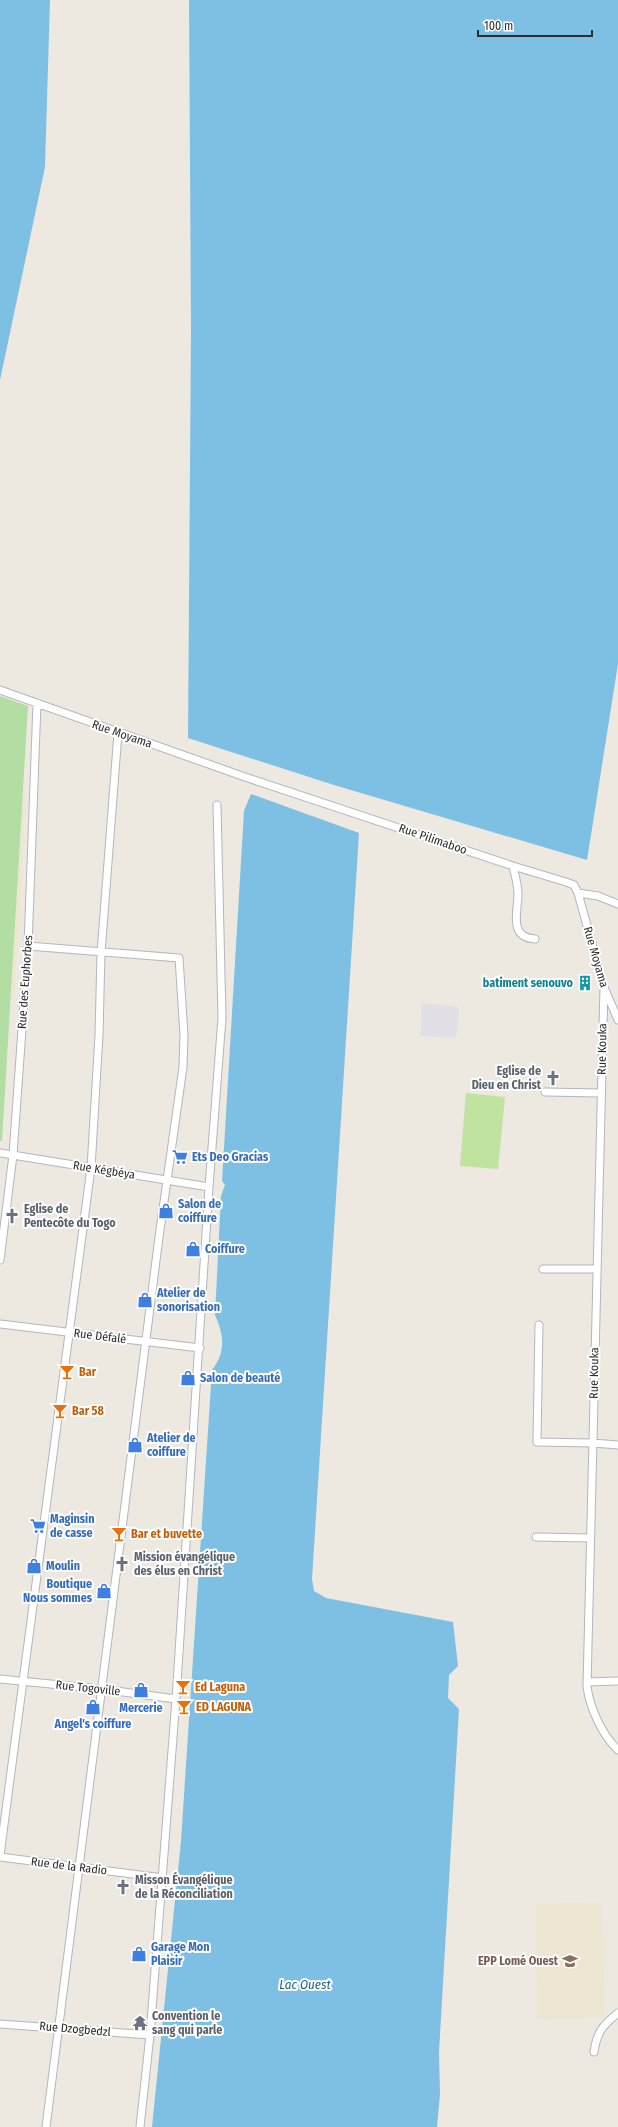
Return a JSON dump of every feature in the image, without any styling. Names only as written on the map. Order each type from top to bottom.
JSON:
[{"type":"street","name":"Rue Moyama","points":[[0,690],[244,777]]},
{"type":"street","name":"Rue des Euphorbes","points":[[0,1260],[14,1156],[28,946],[37,703]]},
{"type":"street","points":[[0,1856],[91,1168],[99,1035],[101,953],[118,733]]},
{"type":"street","name":"Rue Pilimaboo","points":[[244,777],[513,866],[566,882],[574,885],[578,893]]},
{"type":"street","points":[[140,2127],[150,2035],[163,1878],[200,1348],[209,1187],[222,1018],[217,805]]},
{"type":"street","points":[[513,866],[518,893],[516,923],[520,933],[526,938],[535,939]]},
{"type":"street","name":"Rue Moyama","points":[[578,893],[604,987],[618,1020]]},
{"type":"street","points":[[578,893],[598,896],[618,904]]},
{"type":"street","points":[[28,946],[179,958],[184,1054],[46,2127]]},
{"type":"street","name":"Rue Kouka","points":[[604,987],[587,1682],[591,1708],[612,1744],[618,1750]]},
{"type":"street","points":[[545,1092],[601,1093]]},
{"type":"street","name":"Rue Kégbéya","points":[[0,1153],[209,1187]]},
{"type":"street","points":[[543,1269],[597,1269]]},
{"type":"street","name":"Rue Défalé","points":[[0,1324],[200,1348]]},
{"type":"street","points":[[539,1325],[538,1442],[618,1445]]},
{"type":"street","points":[[536,1537],[590,1538]]},
{"type":"street","name":"Rue Togoville","points":[[0,1679],[24,1683],[102,1689],[176,1699]]},
{"type":"street","points":[[587,1682],[618,1681]]},
{"type":"street","name":"Rue de la Radio","points":[[0,1856],[163,1878]]},
{"type":"street","points":[[594,2052],[596,2038],[600,2030],[618,2013]]},
{"type":"street","name":"Rue Dzogbedzl","points":[[0,2024],[150,2035]]},
{"type":"shaded area","points":[[0,796],[26,799],[14,1000],[0,1000]]},
{"type":"shaded area","points":[[422,1003],[459,1007],[456,1038],[420,1036]]},
{"type":"shaded area","name":"EPP Lomé Ouest","points":[[602,1903],[604,2018],[537,2019],[536,1904]]},
{"type":"green space","points":[[0,696],[28,706],[2,1141],[0,1141]]},
{"type":"green space","points":[[466,1093],[505,1097],[498,1169],[460,1166]]},
{"type":"water","points":[[0,0],[50,0],[45,167],[0,380]]},
{"type":"water","points":[[189,0],[618,0],[618,664],[587,860],[334,785],[188,738],[191,329]]},
{"type":"water","name":"Lac Ouest","points":[[251,794],[359,833],[312,1579],[314,1591],[326,1598],[453,1622],[458,1666],[449,1675],[448,1698],[459,1709],[439,2052],[440,2094],[437,2127],[152,2127],[181,1841],[212,1370],[220,1357],[222,1343],[222,1336],[215,1315],[221,1196],[225,1185],[222,1181],[244,811]]},
{"type":"place","name":"batiment senouvo","points":[[585,983]]},
{"type":"place","name":"Eglise de Dieu en Christ","points":[[553,1078]]},
{"type":"place","name":"Ets Deo Gracias","points":[[180,1157]]},
{"type":"place","name":"Salon de coiffure","points":[[166,1211]]},
{"type":"place","name":"Eglise de Pentecôte du Togo","points":[[12,1216]]},
{"type":"place","name":"Coiffure","points":[[193,1249]]},
{"type":"place","name":"Atelier de sonorisation","points":[[145,1300]]},
{"type":"place","name":"Bar","points":[[67,1372]]},
{"type":"place","name":"Salon de beauté","points":[[188,1378]]},
{"type":"place","name":"Bar 58","points":[[60,1411]]},
{"type":"place","name":"Atelier de coiffure","points":[[135,1445]]},
{"type":"place","name":"Maginsin de casse","points":[[38,1526]]},
{"type":"place","name":"Bar et buvette","points":[[119,1534]]},
{"type":"place","name":"Mission évangélique des élus en Christ","points":[[122,1564]]},
{"type":"place","name":"Moulin","points":[[34,1566]]},
{"type":"place","name":"Boutique Nous sommes","points":[[104,1591]]},
{"type":"place","name":"Ed Laguna","points":[[183,1687]]},
{"type":"place","name":"Mercerie","points":[[141,1690]]},
{"type":"place","name":"Angel's coiffure","points":[[93,1707]]},
{"type":"place","name":"ED LAGUNA","points":[[184,1707]]},
{"type":"place","name":"Misson Évangélique de la Réconciliation","points":[[123,1887]]},
{"type":"place","name":"Garage Mon Plaisir","points":[[139,1954]]},
{"type":"place","name":"EPP Lomé Ouest","points":[[570,1961]]},
{"type":"place","name":"Convention le sang qui parle","points":[[140,2023]]}]
